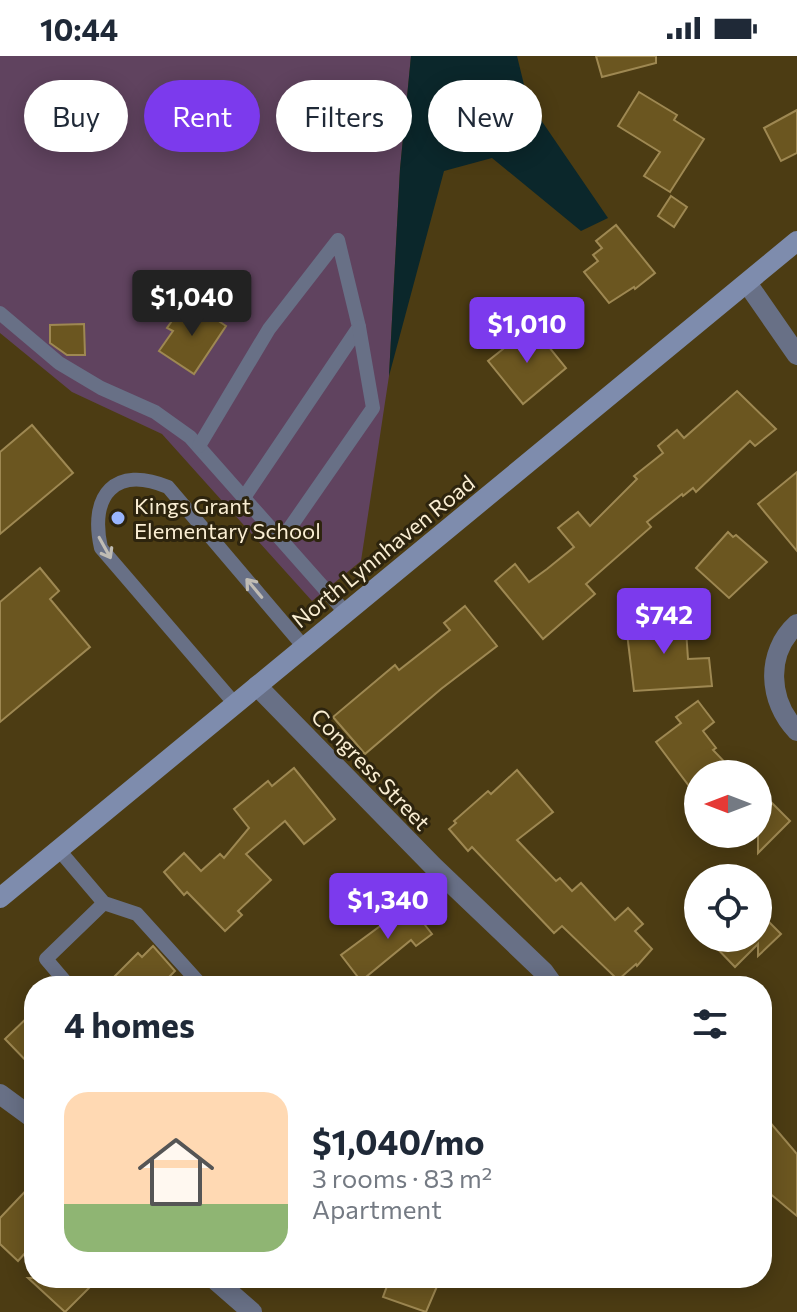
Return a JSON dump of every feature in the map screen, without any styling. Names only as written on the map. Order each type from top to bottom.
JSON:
[{"type":"street","name":"North Lynnhaven Road","points":[[0,898],[797,241]]},
{"type":"street","points":[[747,283],[797,355]]},
{"type":"street","points":[[797,624],[779,647],[774,671],[775,692],[781,711],[797,731]]},
{"type":"street","name":"Congress Street","points":[[257,686],[433,866],[547,976]]},
{"type":"street","points":[[0,1094],[24,1112]]},
{"type":"street","points":[[224,1288],[252,1312]]},
{"type":"lane","points":[[199,446],[269,329],[338,240],[359,327],[373,408],[282,539]]},
{"type":"lane","points":[[0,313],[59,363],[101,388],[155,412],[190,437],[346,613]]},
{"type":"lane","points":[[245,496],[359,327]]},
{"type":"lane","points":[[235,704],[101,548],[98,517],[103,497],[113,485],[129,478],[150,480],[168,487],[304,647]]},
{"type":"lane","points":[[59,850],[104,903],[137,914],[193,976]]},
{"type":"lane","points":[[60,976],[46,959],[104,903]]},
{"type":"shaded area","points":[[0,56],[411,56],[409,80],[276,80],[276,152],[402,152],[389,376],[361,561],[312,601],[162,434],[72,392],[0,333]]},
{"type":"water","points":[[411,56],[517,56],[523,80],[428,80],[428,152],[542,152],[542,121],[608,218],[581,231],[492,158],[444,171],[389,376],[402,152],[412,152],[412,80],[409,80]]},
{"type":"building","points":[[596,56],[656,56],[656,63],[602,77]]},
{"type":"building","points":[[639,92],[677,115],[674,120],[704,139],[670,192],[644,176],[660,152],[618,126]]},
{"type":"building","points":[[797,110],[797,153],[781,161],[764,128]]},
{"type":"building","points":[[671,196],[687,207],[674,227],[658,216]]},
{"type":"building","points":[[616,225],[655,273],[635,289],[609,303],[584,272],[598,261],[593,255],[602,248],[596,241]]},
{"type":"building","points":[[192,303],[226,326],[194,374],[159,351],[173,331],[167,328],[179,311],[185,314]]},
{"type":"building","points":[[84,324],[85,355],[67,355],[50,343],[50,325]]},
{"type":"building","points":[[532,326],[566,368],[523,404],[488,361]]},
{"type":"building","points":[[737,391],[776,429],[755,446],[750,441],[696,492],[693,488],[682,494],[647,522],[651,527],[586,584],[595,594],[543,639],[495,581],[515,564],[529,582],[547,569],[574,547],[558,528],[578,512],[590,526],[637,479],[634,476],[663,453],[658,446],[677,430],[684,438]]},
{"type":"building","points":[[32,425],[73,473],[0,534],[0,452]]},
{"type":"building","points":[[797,472],[797,551],[758,504]]},
{"type":"building","points":[[728,532],[733,537],[736,535],[767,562],[729,598],[696,568]]},
{"type":"building","points":[[40,568],[59,591],[50,599],[90,647],[0,722],[0,602]]},
{"type":"building","points":[[465,606],[497,646],[365,754],[333,717],[395,665],[399,670],[450,630],[444,623]]},
{"type":"building","points":[[685,615],[688,659],[709,658],[712,686],[634,691],[626,625],[634,624],[634,620]]},
{"type":"building","points":[[698,701],[714,722],[703,731],[723,760],[684,760],[684,779],[656,742],[681,723],[676,717]]},
{"type":"building","points":[[294,768],[335,819],[304,844],[285,821],[246,854],[271,880],[238,911],[242,915],[225,931],[187,892],[184,895],[164,872],[184,853],[201,871],[220,854],[224,858],[249,828],[234,809],[268,781],[272,786]]},
{"type":"building","points":[[517,770],[553,812],[517,840],[556,881],[560,878],[572,891],[581,883],[615,920],[628,908],[643,924],[635,931],[652,949],[637,966],[622,976],[614,976],[562,926],[554,933],[472,847],[468,851],[449,829],[488,791],[491,794]]},
{"type":"building","points":[[772,803],[790,821],[772,839]]},
{"type":"building","points":[[410,904],[414,909],[419,905],[431,920],[425,925],[432,934],[416,946],[411,940],[367,976],[357,976],[341,955]]},
{"type":"building","points":[[772,925],[781,934],[772,943]]},
{"type":"building","points":[[153,946],[175,971],[170,976],[115,976],[138,953],[142,957]]},
{"type":"building","points":[[721,952],[750,952],[735,967]]},
{"type":"building","points":[[24,1021],[24,1059],[5,1039]]},
{"type":"building","points":[[772,1125],[797,1154],[797,1216],[772,1195]]},
{"type":"building","points":[[24,1193],[24,1254],[18,1261],[0,1244],[0,1218]]},
{"type":"building","points":[[39,1288],[89,1288],[65,1312]]},
{"type":"building","points":[[386,1288],[436,1288],[426,1312],[383,1297]]},
{"type":"place","name":"Kings Grant Elementary School","points":[[118,518]]}]
